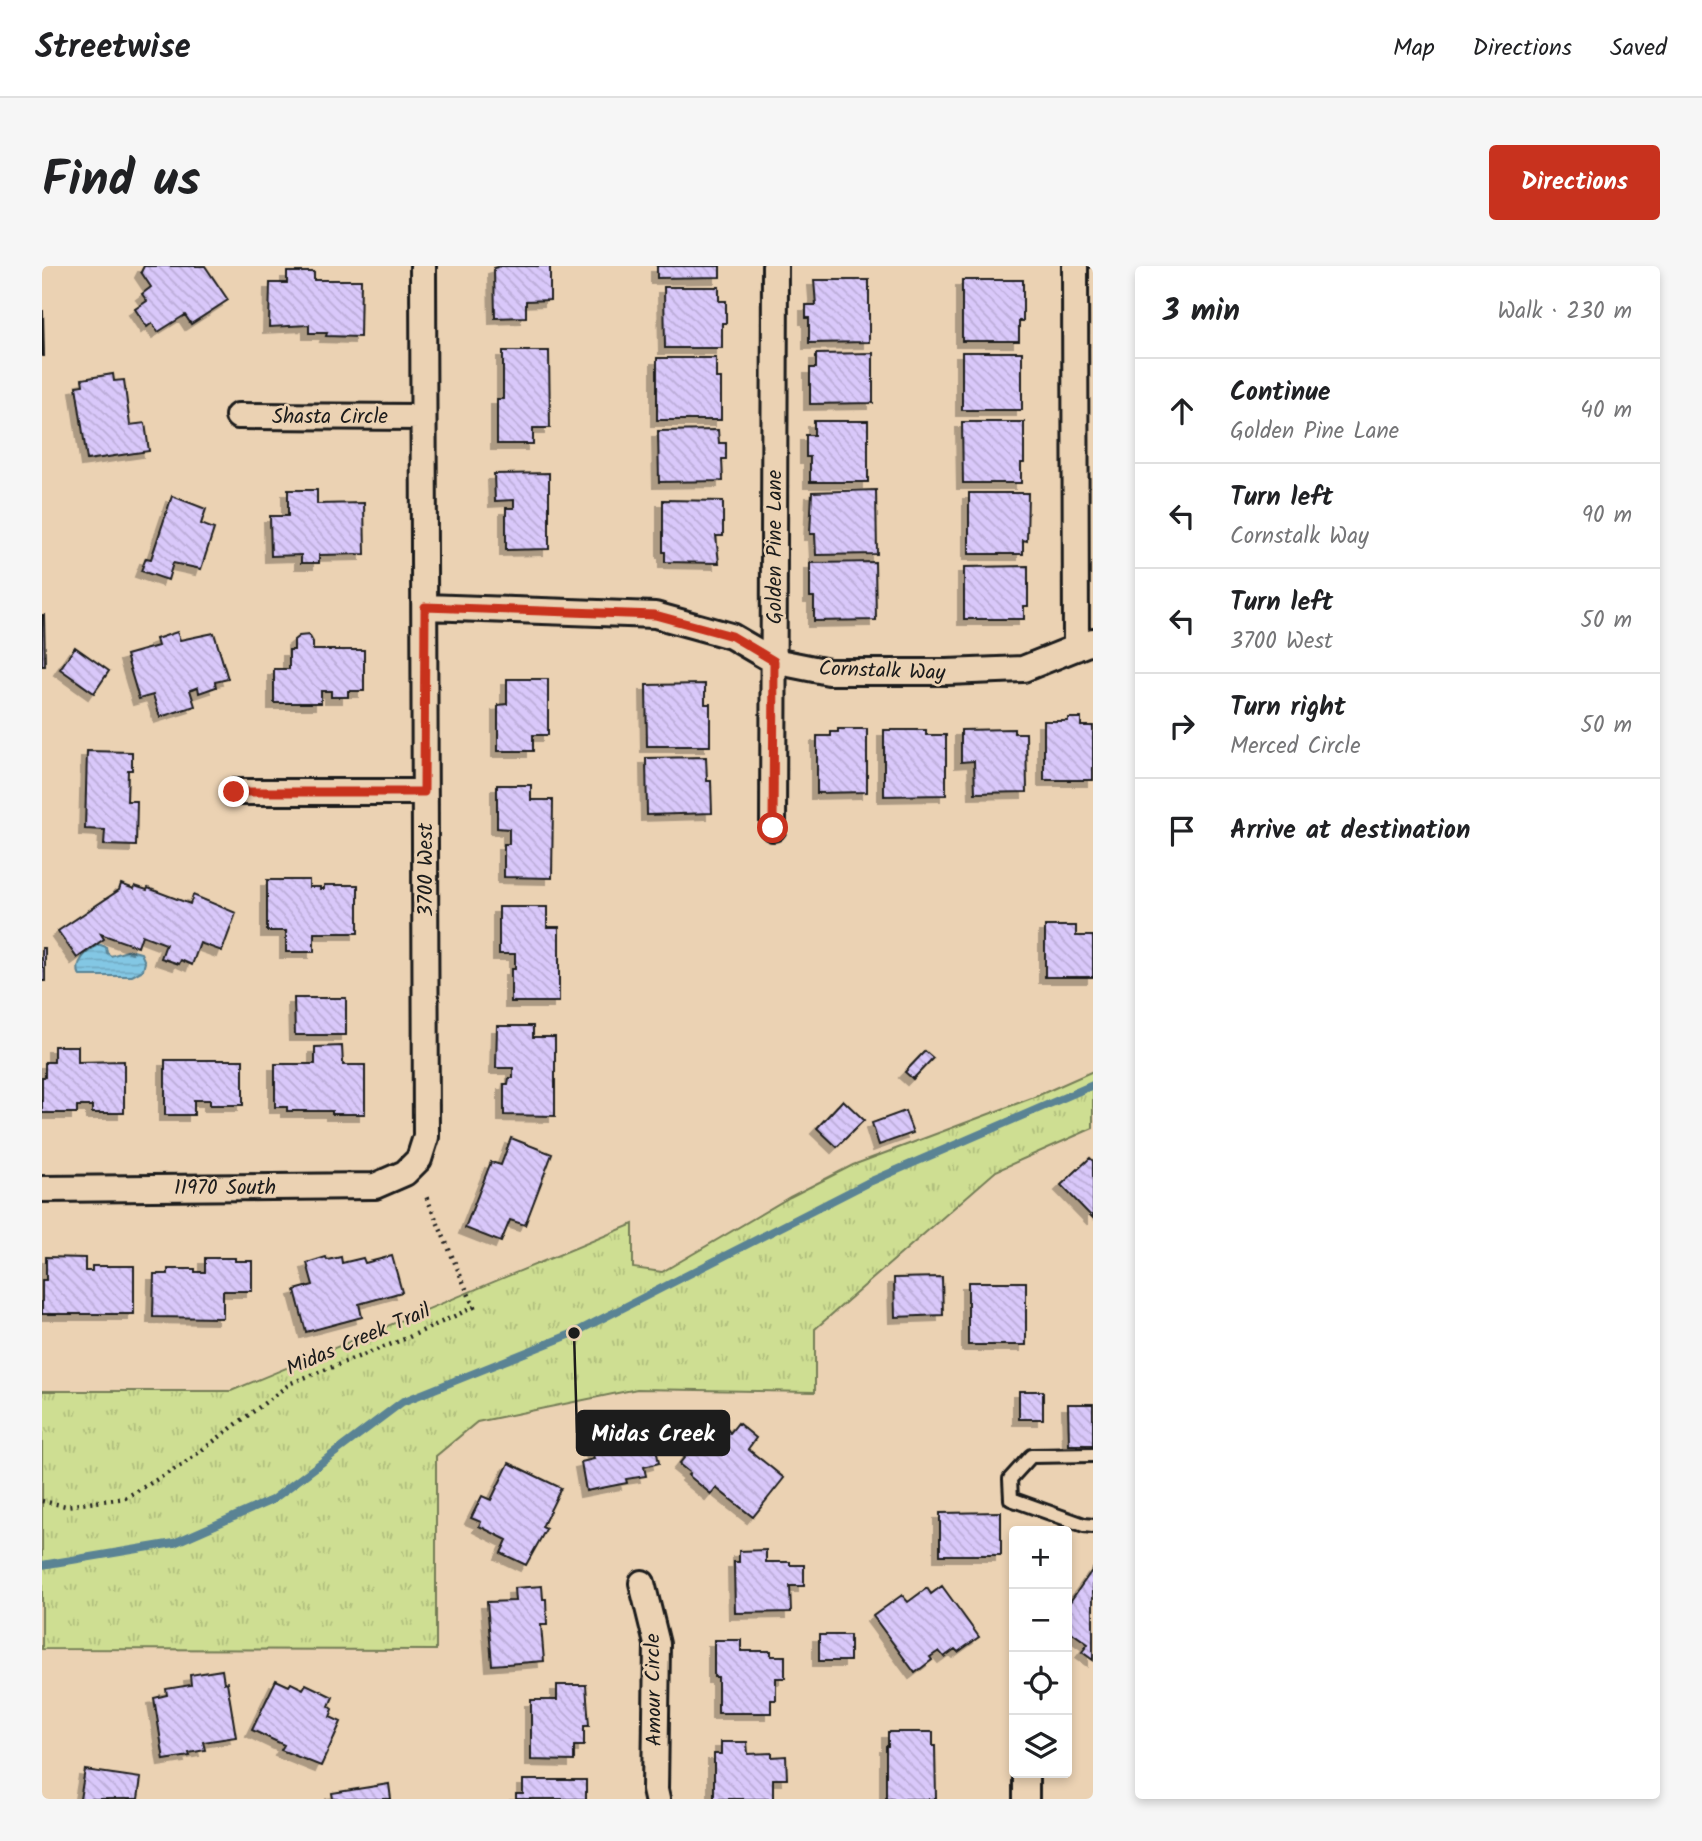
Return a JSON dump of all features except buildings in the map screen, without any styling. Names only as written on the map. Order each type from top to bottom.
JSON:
[{"type":"street","name":"3700 West","points":[[405,1173],[419,1159],[426,1137],[423,266]]},
{"type":"street","name":"Golden Pine Lane","points":[[773,828],[775,266]]},
{"type":"street","points":[[1075,266],[1084,645]]},
{"type":"street","name":"Shasta Circle","points":[[238,416],[422,417]]},
{"type":"street","name":"Cornstalk Way","points":[[425,607],[655,615],[732,636],[774,661],[829,672],[1023,669],[1084,645]]},
{"type":"street","points":[[234,792],[424,792]]},
{"type":"street","name":"11970 South","points":[[42,1189],[375,1186],[405,1173]]},
{"type":"street","name":"Amour Circle","points":[[642,1583],[657,1644],[657,1799]]},
{"type":"street","points":[[1026,1778],[1026,1799]]},
{"type":"lane","points":[[1093,1455],[1031,1456],[1010,1479],[1011,1499],[1093,1526]]},
{"type":"path","name":"Midas Creek Trail","points":[[42,1501],[66,1506],[125,1498],[185,1462],[291,1382],[407,1338],[474,1307],[426,1196]]},
{"type":"green space","points":[[1093,1071],[1093,1128],[996,1171],[815,1329],[815,1392],[637,1389],[477,1422],[436,1456],[436,1650],[42,1649],[42,1391],[231,1391],[633,1224],[633,1268],[662,1272],[790,1197],[853,1165],[1037,1096]]},
{"type":"water","points":[[98,944],[106,947],[111,956],[130,950],[141,953],[145,962],[143,970],[132,976],[80,976],[80,962],[86,953]]},
{"type":"waterway","points":[[42,1565],[174,1543],[272,1500],[402,1402],[574,1333],[867,1183],[1093,1085]]},
{"type":"place","name":"Midas Creek","points":[[574,1333]]},
{"type":"route","points":[[234,792],[424,792],[425,607],[655,615],[732,636],[774,661],[773,828]]}]
